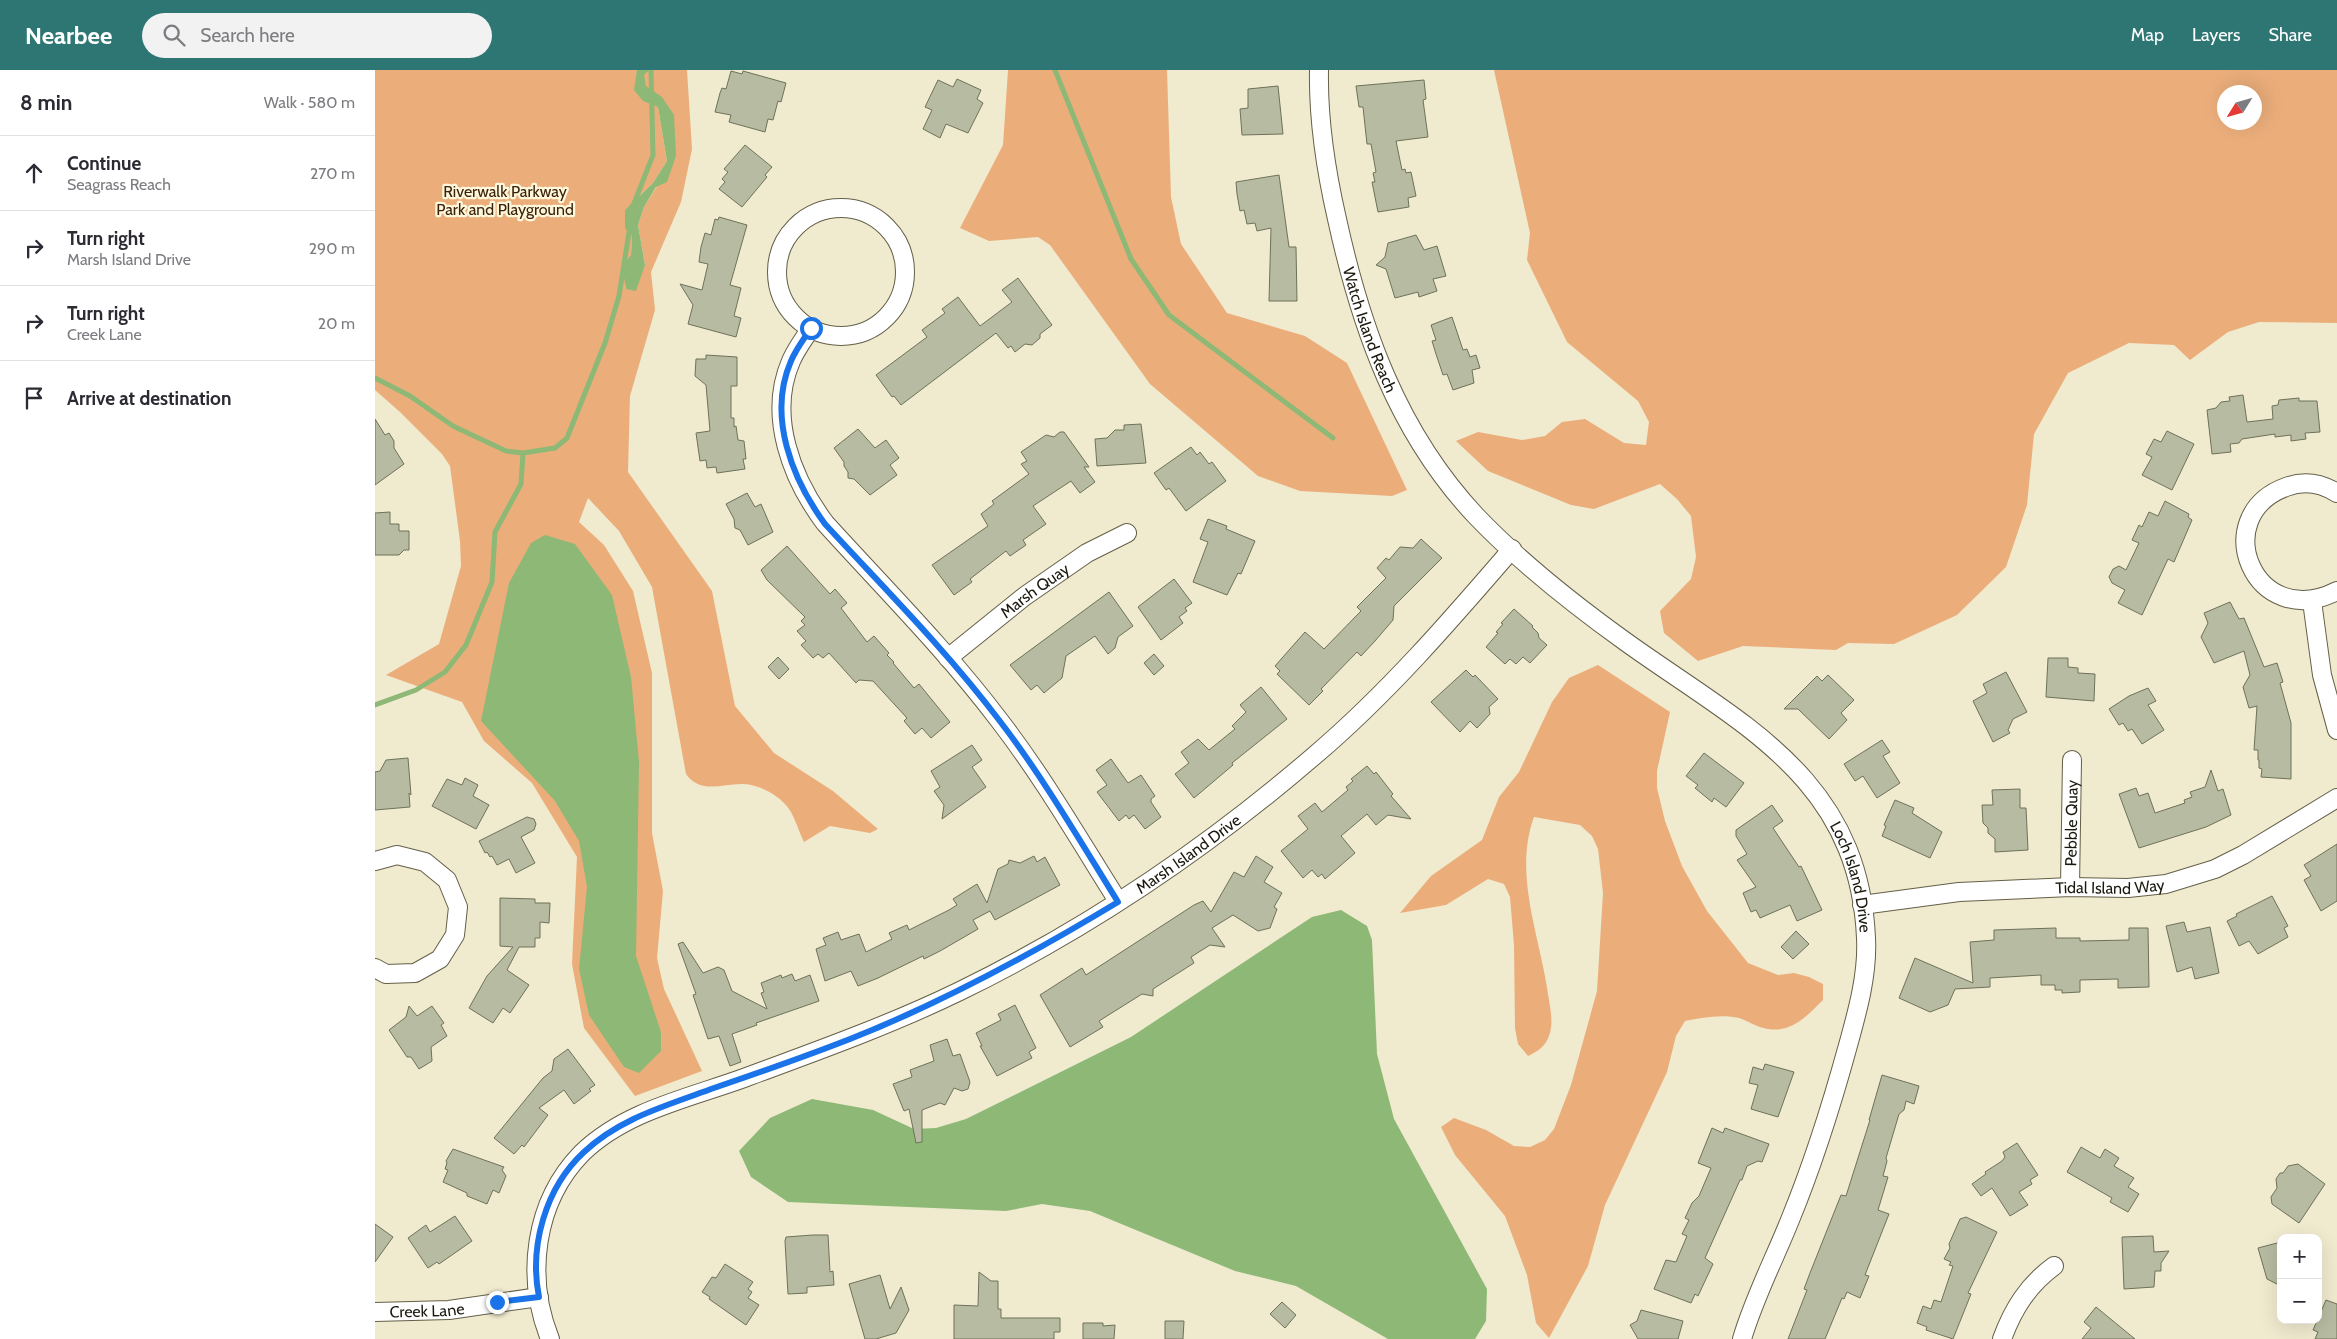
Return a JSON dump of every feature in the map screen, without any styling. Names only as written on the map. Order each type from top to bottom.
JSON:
[{"type":"street","name":"Watch Island Reach","points":[[1319,70],[1321,122],[1331,191],[1359,309],[1376,356],[1407,424],[1420,444],[1450,486],[1477,517],[1513,550]]},
{"type":"street","points":[[848,208],[869,214],[886,225],[900,248],[905,261],[905,281],[899,301],[887,317],[870,329],[857,333],[830,335],[811,328],[794,314],[782,296],[777,274],[780,252],[790,233],[806,218],[826,209],[848,208]]},
{"type":"street","points":[[811,328],[790,363],[784,385],[783,426],[788,454],[797,479],[809,502],[825,524],[948,658],[999,720],[1035,770],[1118,902]]},
{"type":"street","points":[[2337,493],[2327,487],[2313,484],[2297,483],[2282,488],[2269,495],[2257,506],[2245,535],[2250,564],[2268,590],[2296,600],[2312,600],[2337,591]]},
{"type":"street","name":"Marsh Quay","points":[[948,658],[1025,596],[1087,553],[1127,533]]},
{"type":"street","name":"Marsh Island Drive","points":[[550,1339],[539,1297],[535,1262],[542,1224],[550,1202],[570,1168],[583,1153],[606,1133],[653,1110],[851,1038],[959,992],[1034,952],[1118,902],[1198,847],[1315,755],[1377,697],[1456,614],[1513,550]]},
{"type":"street","name":"Loch Island Drive","points":[[1513,550],[1593,618],[1756,733],[1790,762],[1818,796],[1833,818],[1850,853],[1862,906],[1867,941],[1859,1008],[1828,1119],[1742,1339]]},
{"type":"street","points":[[2312,600],[2322,674],[2337,730]]},
{"type":"street","name":"Pebble Quay","points":[[2070,887],[2071,760]]},
{"type":"street","name":"Tidal Island Way","points":[[1862,906],[1959,892],[2070,887],[2128,888],[2166,884],[2215,869],[2243,855],[2337,798]]},
{"type":"street","points":[[375,861],[397,855],[425,862],[447,880],[458,907],[455,935],[440,959],[415,973],[386,974],[375,968]]},
{"type":"street","points":[[2002,1339],[2017,1304],[2029,1289],[2054,1266]]},
{"type":"street","name":"Creek Lane","points":[[375,1312],[449,1310],[539,1297]]},
{"type":"green space","name":"Riverwalk Parkway Park and Playground","points":[[375,70],[687,70],[692,149],[681,202],[651,272],[655,310],[630,396],[628,472],[712,591],[735,706],[774,753],[833,791],[878,829],[870,833],[830,826],[804,842],[788,808],[781,800],[766,790],[744,784],[705,786],[698,784],[686,774],[652,587],[619,531],[588,498],[579,522],[604,545],[633,591],[652,673],[652,833],[663,891],[657,958],[664,989],[702,1071],[635,1096],[584,1028],[572,964],[577,857],[532,783],[484,741],[462,702],[386,675],[439,644],[461,566],[460,541],[450,466],[442,454],[375,390]],"holes":[[[658,107],[676,156],[644,207],[638,225],[645,265],[626,289],[625,271],[631,255],[634,201],[653,183],[667,161]]]},
{"type":"green space","points":[[1008,70],[1167,70],[1171,197],[1181,244],[1227,313],[1305,336],[1347,363],[1407,490],[1392,496],[1300,491],[1258,476],[1150,384],[1050,245],[1038,237],[989,241],[960,228],[1003,145]]},
{"type":"green space","points":[[1494,70],[2337,70],[2337,323],[2259,322],[2228,332],[2190,360],[2174,345],[2129,343],[2068,373],[2034,434],[2027,505],[2006,567],[1957,615],[1894,644],[1848,643],[1836,650],[1743,646],[1698,661],[1664,633],[1660,611],[1691,579],[1696,557],[1691,516],[1677,499],[1660,484],[1594,509],[1571,505],[1488,471],[1456,441],[1478,432],[1522,440],[1545,436],[1562,422],[1585,419],[1624,443],[1646,445],[1649,422],[1638,401],[1567,342],[1527,260],[1530,233]]},
{"type":"green space","points":[[1598,665],[1670,712],[1657,771],[1657,788],[1665,821],[1682,866],[1707,911],[1748,963],[1778,975],[1794,973],[1809,977],[1823,984],[1823,1000],[1799,1022],[1777,1030],[1757,1026],[1739,1018],[1725,1016],[1685,1021],[1676,1036],[1667,1072],[1605,1205],[1588,1266],[1549,1338],[1536,1323],[1527,1275],[1505,1216],[1455,1155],[1441,1127],[1454,1118],[1486,1130],[1514,1146],[1530,1147],[1545,1140],[1554,1129],[1571,1085],[1597,991],[1603,893],[1598,849],[1592,836],[1580,825],[1534,817],[1528,839],[1527,883],[1551,1010],[1551,1020],[1549,1036],[1545,1043],[1528,1056],[1518,1044],[1515,1028],[1514,945],[1510,897],[1504,884],[1488,879],[1446,905],[1400,913],[1431,876],[1482,840],[1499,797],[1519,772],[1552,702],[1569,678]]},
{"type":"shaded area","points":[[637,70],[649,70],[644,75],[646,86],[662,97],[674,115],[676,156],[667,182],[656,187],[644,207],[638,225],[645,265],[636,291],[626,289],[622,266],[631,255],[632,235],[625,228],[625,210],[653,183],[667,161],[658,107],[643,101],[634,90]]},
{"type":"shaded area","points":[[545,535],[575,544],[612,595],[631,677],[639,762],[636,956],[661,1032],[661,1051],[639,1073],[624,1067],[589,1015],[579,969],[587,887],[579,841],[555,801],[481,721],[509,583],[531,543]]},
{"type":"shaded area","points":[[1341,910],[1367,926],[1372,940],[1377,1054],[1394,1119],[1487,1289],[1486,1321],[1475,1339],[1388,1339],[1296,1286],[1235,1271],[1090,1211],[1042,1204],[1006,1211],[788,1202],[751,1177],[739,1151],[770,1118],[812,1099],[873,1110],[914,1129],[936,1128],[966,1119],[1131,1037],[1312,917]]},
{"type":"building","points":[[731,71],[742,74],[743,71],[786,83],[781,102],[778,101],[773,120],[768,119],[765,132],[729,122],[731,115],[715,112],[720,93],[722,88],[726,89]]},
{"type":"building","points":[[957,79],[981,90],[977,99],[983,103],[968,133],[946,124],[940,138],[923,129],[932,110],[925,107],[938,80],[953,87]]},
{"type":"building","points":[[1424,80],[1426,99],[1423,100],[1428,137],[1396,141],[1402,170],[1405,169],[1406,173],[1411,172],[1416,196],[1408,198],[1409,207],[1378,212],[1372,182],[1375,182],[1373,173],[1376,172],[1371,144],[1367,144],[1363,107],[1359,107],[1356,86]]},
{"type":"building","points":[[1278,86],[1283,134],[1242,135],[1240,109],[1248,108],[1248,89]]},
{"type":"building","points":[[745,145],[772,167],[765,175],[767,177],[742,207],[719,189],[725,182],[722,179],[728,172],[724,169]]},
{"type":"building","points":[[1279,175],[1289,247],[1296,247],[1297,301],[1269,301],[1271,228],[1257,231],[1255,223],[1247,224],[1244,210],[1240,211],[1237,194],[1236,182]]},
{"type":"building","points":[[719,217],[747,225],[730,285],[741,288],[734,316],[741,318],[736,337],[688,324],[693,305],[680,284],[702,290],[708,264],[699,262],[701,247],[705,233],[711,235],[715,219],[718,220]]},
{"type":"building","points":[[1416,235],[1424,250],[1437,246],[1446,276],[1433,279],[1437,291],[1419,297],[1418,292],[1395,298],[1386,269],[1376,265],[1385,257],[1388,243]]},
{"type":"building","points":[[1018,278],[1052,325],[1040,334],[1040,338],[1032,345],[1025,344],[1015,352],[1011,346],[1008,348],[996,333],[901,405],[894,396],[892,397],[876,375],[927,337],[922,330],[945,313],[942,309],[958,297],[980,326],[1012,302],[1002,290]]},
{"type":"building","points":[[1452,317],[1463,350],[1467,349],[1470,357],[1476,355],[1480,368],[1472,370],[1474,383],[1453,390],[1447,374],[1443,375],[1432,341],[1436,340],[1431,325]]},
{"type":"building","points":[[706,355],[737,357],[737,386],[731,386],[731,418],[734,418],[734,427],[736,426],[738,440],[744,441],[746,459],[743,459],[745,469],[717,473],[716,467],[707,468],[706,460],[700,461],[696,433],[710,431],[706,385],[695,376],[696,359],[706,359]]},
{"type":"building","points":[[2243,395],[2247,422],[2273,419],[2272,406],[2278,405],[2279,400],[2299,398],[2299,401],[2317,401],[2320,432],[2305,433],[2306,439],[2291,441],[2291,435],[2275,437],[2275,434],[2242,439],[2239,443],[2230,444],[2231,452],[2212,454],[2207,410],[2216,408],[2221,402],[2230,401],[2229,397]]},
{"type":"building","points":[[375,419],[385,435],[389,433],[394,441],[394,448],[404,464],[375,485]]},
{"type":"building","points":[[1141,424],[1146,463],[1097,466],[1095,439],[1107,438],[1115,430],[1124,430],[1124,425]]},
{"type":"building","points":[[858,429],[875,448],[886,440],[899,458],[890,465],[897,475],[870,495],[854,479],[848,478],[844,462],[834,448]]},
{"type":"building","points":[[2167,431],[2194,444],[2172,490],[2142,475],[2152,457],[2146,454],[2154,439],[2161,442]]},
{"type":"building","points":[[1060,432],[1064,432],[1089,467],[1084,467],[1095,482],[1080,493],[1071,481],[1033,506],[1046,524],[1023,540],[1026,545],[1010,556],[1006,551],[970,579],[972,582],[954,595],[932,565],[988,526],[981,514],[994,504],[992,501],[1029,474],[1021,464],[1027,461],[1021,452],[1046,435],[1054,437]]},
{"type":"building","points":[[1191,447],[1197,455],[1200,452],[1209,464],[1212,462],[1226,481],[1186,511],[1169,488],[1166,490],[1154,473]]},
{"type":"building","points":[[747,493],[755,507],[761,504],[773,532],[748,545],[740,530],[735,528],[734,519],[726,504]]},
{"type":"building","points":[[2165,501],[2189,514],[2188,517],[2192,520],[2174,562],[2168,559],[2142,615],[2118,603],[2125,590],[2112,583],[2109,577],[2113,569],[2119,566],[2126,570],[2139,543],[2132,540],[2139,525],[2142,527],[2149,512],[2158,516]]},
{"type":"building","points":[[390,512],[390,524],[399,524],[399,531],[409,531],[409,550],[404,550],[399,555],[375,555],[375,513]]},
{"type":"building","points":[[1208,519],[1227,526],[1226,529],[1255,541],[1241,574],[1238,573],[1227,595],[1193,582],[1208,542],[1200,539]]},
{"type":"building","points":[[1421,539],[1442,558],[1394,606],[1393,620],[1375,641],[1361,656],[1357,652],[1321,689],[1323,691],[1309,705],[1277,674],[1280,671],[1275,666],[1305,632],[1324,649],[1361,611],[1357,607],[1386,578],[1377,568],[1386,558],[1389,560],[1400,547],[1413,548]]},
{"type":"building","points":[[787,546],[830,594],[835,589],[847,603],[841,608],[867,642],[874,636],[889,653],[887,655],[914,688],[919,684],[950,722],[931,738],[922,728],[915,734],[904,721],[907,718],[873,681],[859,680],[856,683],[829,653],[823,658],[818,654],[813,658],[801,645],[806,641],[797,631],[805,625],[801,621],[805,617],[767,580],[761,570]]},
{"type":"building","points":[[1174,579],[1192,603],[1185,608],[1187,611],[1179,617],[1183,623],[1161,640],[1138,607]]},
{"type":"building","points":[[1109,592],[1133,626],[1118,637],[1115,648],[1108,654],[1095,636],[1066,656],[1062,678],[1044,693],[1037,685],[1031,690],[1010,665]]},
{"type":"building","points":[[2230,602],[2239,619],[2244,618],[2264,667],[2277,663],[2283,682],[2280,683],[2291,723],[2291,779],[2261,777],[2262,769],[2259,768],[2258,750],[2254,750],[2257,706],[2249,708],[2243,687],[2250,675],[2244,651],[2214,663],[2201,637],[2208,623],[2204,613]]},
{"type":"building","points":[[1514,609],[1533,626],[1539,638],[1547,645],[1530,663],[1523,657],[1516,664],[1510,659],[1505,664],[1486,647],[1498,633],[1496,632],[1503,624],[1501,623]]},
{"type":"building","points":[[1154,654],[1164,666],[1154,675],[1144,663]]},
{"type":"building","points":[[778,657],[789,669],[779,679],[768,667]]},
{"type":"building","points":[[2048,658],[2068,658],[2068,667],[2078,668],[2078,673],[2095,674],[2094,701],[2046,697]]},
{"type":"building","points":[[1466,670],[1473,677],[1475,675],[1498,699],[1489,707],[1490,714],[1477,728],[1470,721],[1460,732],[1431,702]]},
{"type":"building","points":[[2006,672],[2027,712],[2013,719],[2008,730],[2010,733],[1993,742],[1973,701],[1987,693],[1983,684]]},
{"type":"building","points":[[1828,675],[1854,700],[1841,713],[1847,720],[1829,739],[1798,709],[1784,709],[1817,676],[1822,681]]},
{"type":"building","points":[[1261,687],[1287,719],[1232,763],[1233,765],[1194,798],[1175,774],[1189,763],[1181,752],[1198,739],[1209,750],[1235,729],[1232,726],[1246,712],[1240,705]]},
{"type":"building","points":[[2148,688],[2156,701],[2148,705],[2164,730],[2142,744],[2132,729],[2128,731],[2123,723],[2119,725],[2109,709],[2129,696]]},
{"type":"building","points":[[1882,740],[1890,752],[1883,756],[1900,783],[1877,798],[1863,776],[1855,781],[1844,764]]},
{"type":"building","points":[[972,745],[982,760],[972,767],[986,787],[942,819],[944,805],[934,791],[940,787],[931,771]]},
{"type":"building","points":[[1704,753],[1744,783],[1726,807],[1714,798],[1712,802],[1695,788],[1698,785],[1686,776]]},
{"type":"building","points":[[408,758],[410,807],[375,810],[375,772],[380,771],[386,760]]},
{"type":"building","points":[[1111,759],[1128,783],[1141,775],[1155,796],[1151,799],[1151,802],[1161,817],[1145,829],[1134,815],[1129,819],[1126,815],[1119,821],[1097,792],[1107,785],[1096,770]]},
{"type":"building","points":[[1367,766],[1374,774],[1376,772],[1393,794],[1391,796],[1411,819],[1388,815],[1376,825],[1367,814],[1341,836],[1355,853],[1325,879],[1322,874],[1318,877],[1312,870],[1303,878],[1281,851],[1308,829],[1298,816],[1315,803],[1322,812],[1348,790],[1346,787],[1353,781],[1351,779]]},
{"type":"building","points":[[2211,770],[2218,791],[2223,789],[2231,815],[2206,827],[2139,848],[2119,794],[2136,788],[2139,796],[2148,793],[2155,813],[2185,803],[2184,800],[2192,797],[2190,792],[2205,787]]},
{"type":"building","points":[[465,778],[478,785],[473,796],[489,805],[476,829],[432,806],[447,779],[462,785]]},
{"type":"building","points":[[2020,789],[2020,808],[2026,808],[2028,850],[1995,852],[1995,839],[1988,833],[1988,828],[1983,823],[1982,805],[1993,805],[1992,790]]},
{"type":"building","points":[[1895,800],[1914,808],[1912,813],[1942,832],[1930,858],[1882,836],[1886,826],[1884,825]]},
{"type":"building","points":[[1772,805],[1783,821],[1773,828],[1799,867],[1801,866],[1822,910],[1797,921],[1790,905],[1760,918],[1756,910],[1751,912],[1743,893],[1756,887],[1737,860],[1747,854],[1736,836],[1736,830]]},
{"type":"building","points":[[527,817],[534,819],[536,824],[534,830],[521,837],[535,863],[516,873],[509,859],[497,865],[492,856],[490,857],[487,852],[485,853],[479,841]]},
{"type":"building","points":[[2337,844],[2337,901],[2321,911],[2304,880],[2311,876],[2304,865]]},
{"type":"building","points":[[1034,856],[1037,862],[1045,857],[1060,885],[995,920],[990,911],[973,920],[978,929],[924,959],[923,956],[878,978],[858,986],[851,971],[825,981],[816,949],[826,945],[823,938],[838,932],[841,940],[859,934],[866,952],[892,939],[889,933],[907,925],[909,930],[949,910],[957,905],[953,899],[977,884],[987,903],[998,869],[1008,864],[1009,860],[1020,863]]},
{"type":"building","points":[[1256,856],[1273,867],[1264,882],[1282,893],[1274,907],[1277,909],[1270,928],[1258,931],[1233,915],[1212,928],[1225,947],[1210,945],[1191,957],[1194,963],[1153,989],[1153,996],[1142,994],[1099,1021],[1103,1027],[1070,1047],[1040,995],[1082,968],[1086,975],[1194,905],[1203,901],[1211,912],[1234,872],[1244,877]]},
{"type":"building","points":[[2272,896],[2288,926],[2284,928],[2288,937],[2258,954],[2249,941],[2239,946],[2227,921],[2237,916],[2236,914]]},
{"type":"building","points":[[500,898],[535,899],[535,903],[550,903],[549,923],[540,922],[540,938],[535,938],[535,947],[519,947],[507,970],[529,985],[510,1013],[503,1008],[493,1023],[469,1008],[487,976],[513,947],[500,946]]},
{"type":"building","points":[[2184,922],[2187,932],[2210,927],[2219,973],[2195,979],[2192,967],[2177,972],[2166,926]]},
{"type":"building","points":[[2056,928],[2056,938],[2080,938],[2080,941],[2129,940],[2129,928],[2148,928],[2149,987],[2118,988],[2118,979],[2080,980],[2080,992],[2062,993],[2062,990],[2055,990],[2055,985],[2041,985],[2041,975],[1990,978],[1990,987],[1955,989],[1948,1005],[1930,1012],[1899,998],[1915,958],[1973,983],[1970,942],[1994,940],[1994,930]]},
{"type":"building","points":[[1796,931],[1809,944],[1793,959],[1781,947]]},
{"type":"building","points":[[683,942],[703,973],[718,967],[724,970],[732,991],[767,1009],[761,993],[764,992],[761,983],[781,975],[782,978],[792,974],[795,981],[810,975],[819,1001],[756,1023],[757,1025],[732,1034],[741,1062],[730,1066],[719,1036],[708,1039],[693,995],[696,994],[678,944]]},
{"type":"building","points":[[1015,1005],[1036,1048],[1029,1052],[1032,1058],[997,1076],[980,1046],[982,1046],[976,1033],[1001,1020],[998,1014]]},
{"type":"building","points":[[409,1006],[417,1016],[432,1006],[444,1023],[441,1025],[447,1036],[431,1047],[432,1061],[419,1069],[411,1057],[407,1057],[389,1030],[406,1017]]},
{"type":"building","points":[[947,1039],[953,1056],[960,1054],[970,1082],[968,1089],[962,1091],[954,1088],[945,1105],[940,1103],[922,1110],[922,1142],[916,1143],[909,1109],[904,1111],[893,1084],[912,1077],[910,1070],[934,1061],[930,1045]]},
{"type":"building","points":[[568,1049],[595,1085],[589,1089],[591,1091],[574,1104],[564,1090],[539,1108],[548,1115],[524,1147],[522,1145],[514,1154],[494,1138],[543,1078],[552,1071],[554,1059]]},
{"type":"building","points":[[1765,1064],[1794,1072],[1778,1117],[1751,1109],[1758,1085],[1749,1083],[1753,1067],[1763,1070]]},
{"type":"building","points":[[1882,1075],[1919,1086],[1914,1104],[1906,1101],[1904,1110],[1899,1114],[1886,1158],[1883,1176],[1888,1177],[1878,1210],[1889,1214],[1865,1275],[1869,1276],[1860,1298],[1847,1292],[1844,1299],[1842,1298],[1825,1339],[1788,1339],[1807,1290],[1804,1289],[1841,1195],[1846,1196]]},
{"type":"building","points":[[1712,1128],[1723,1133],[1725,1128],[1769,1144],[1762,1162],[1758,1161],[1747,1166],[1742,1180],[1740,1180],[1705,1258],[1713,1264],[1698,1296],[1695,1294],[1691,1303],[1654,1289],[1666,1260],[1676,1262],[1687,1236],[1682,1234],[1689,1220],[1685,1218],[1692,1203],[1699,1196],[1711,1168],[1698,1163]]},
{"type":"building","points":[[2017,1143],[2038,1175],[2030,1180],[2032,1184],[2019,1192],[2028,1205],[2010,1216],[1992,1188],[1981,1196],[1972,1184],[1986,1174],[1985,1172],[2002,1161],[2005,1157],[2003,1152]]},
{"type":"building","points":[[2081,1147],[2100,1158],[2105,1149],[2119,1158],[2114,1166],[2134,1178],[2128,1187],[2139,1194],[2128,1212],[2110,1202],[2112,1198],[2067,1172]]},
{"type":"building","points":[[453,1149],[504,1167],[502,1170],[506,1176],[499,1193],[493,1190],[487,1204],[467,1196],[467,1193],[443,1182],[448,1170],[445,1169],[446,1161]]},
{"type":"building","points":[[2298,1164],[2325,1184],[2299,1223],[2272,1204],[2271,1197],[2277,1188],[2276,1179],[2280,1173],[2283,1173],[2288,1166]]},
{"type":"building","points":[[455,1216],[472,1241],[439,1264],[437,1262],[428,1268],[408,1238],[426,1225],[430,1232]]},
{"type":"building","points":[[1966,1217],[1997,1232],[1968,1293],[1971,1294],[1953,1339],[1926,1330],[1927,1327],[1917,1323],[1923,1306],[1931,1309],[1934,1300],[1941,1302],[1953,1266],[1949,1265],[1951,1262],[1944,1259],[1960,1219]]},
{"type":"building","points":[[375,1224],[393,1237],[375,1262]]},
{"type":"building","points":[[828,1235],[830,1272],[833,1271],[834,1285],[807,1287],[807,1293],[788,1294],[786,1237]]},
{"type":"building","points":[[2153,1236],[2154,1252],[2169,1251],[2161,1263],[2161,1271],[2155,1271],[2154,1287],[2124,1289],[2122,1237]]},
{"type":"building","points":[[2277,1243],[2277,1284],[2267,1279],[2258,1248]]},
{"type":"building","points":[[725,1264],[753,1282],[748,1289],[752,1292],[748,1298],[759,1305],[746,1325],[702,1292],[712,1277],[716,1278]]},
{"type":"building","points":[[979,1272],[991,1281],[998,1281],[998,1309],[1001,1309],[1001,1318],[1060,1318],[1060,1332],[1054,1332],[1054,1339],[954,1339],[954,1305],[978,1306]]},
{"type":"building","points":[[880,1275],[890,1309],[901,1287],[909,1310],[896,1333],[876,1339],[865,1339],[849,1284]]},
{"type":"building","points":[[2326,1300],[2337,1304],[2337,1339],[2315,1339],[2318,1332],[2313,1330],[2316,1324],[2322,1324],[2322,1309]]},
{"type":"building","points":[[1282,1302],[1296,1315],[1285,1328],[1270,1314]]},
{"type":"building","points":[[2096,1307],[2135,1339],[2082,1339],[2091,1328],[2084,1322]]},
{"type":"building","points":[[1641,1310],[1683,1321],[1678,1339],[1638,1339],[1630,1325],[1637,1321]]},
{"type":"building","points":[[1165,1321],[1184,1321],[1183,1339],[1165,1339]]},
{"type":"building","points":[[1083,1323],[1103,1323],[1103,1326],[1115,1325],[1114,1339],[1083,1339]]},
{"type":"waterway","points":[[633,206],[653,155],[651,70]]},
{"type":"waterway","points":[[1055,70],[1131,259],[1169,315],[1333,438]]},
{"type":"waterway","points":[[375,378],[410,396],[453,426],[506,451],[523,453],[555,448],[567,438],[605,343],[619,296],[630,226]]},
{"type":"waterway","points":[[375,705],[416,690],[445,672],[466,645],[492,582],[495,532],[521,484],[523,453]]},
{"type":"route","points":[[497,1302],[539,1297],[535,1262],[542,1224],[550,1202],[560,1182],[570,1168],[583,1153],[606,1133],[623,1123],[653,1110],[851,1038],[959,992],[1034,952],[1118,902],[1035,770],[999,720],[964,676],[825,524],[809,502],[797,479],[788,454],[782,412],[784,385],[790,363],[797,348],[811,328]]}]
